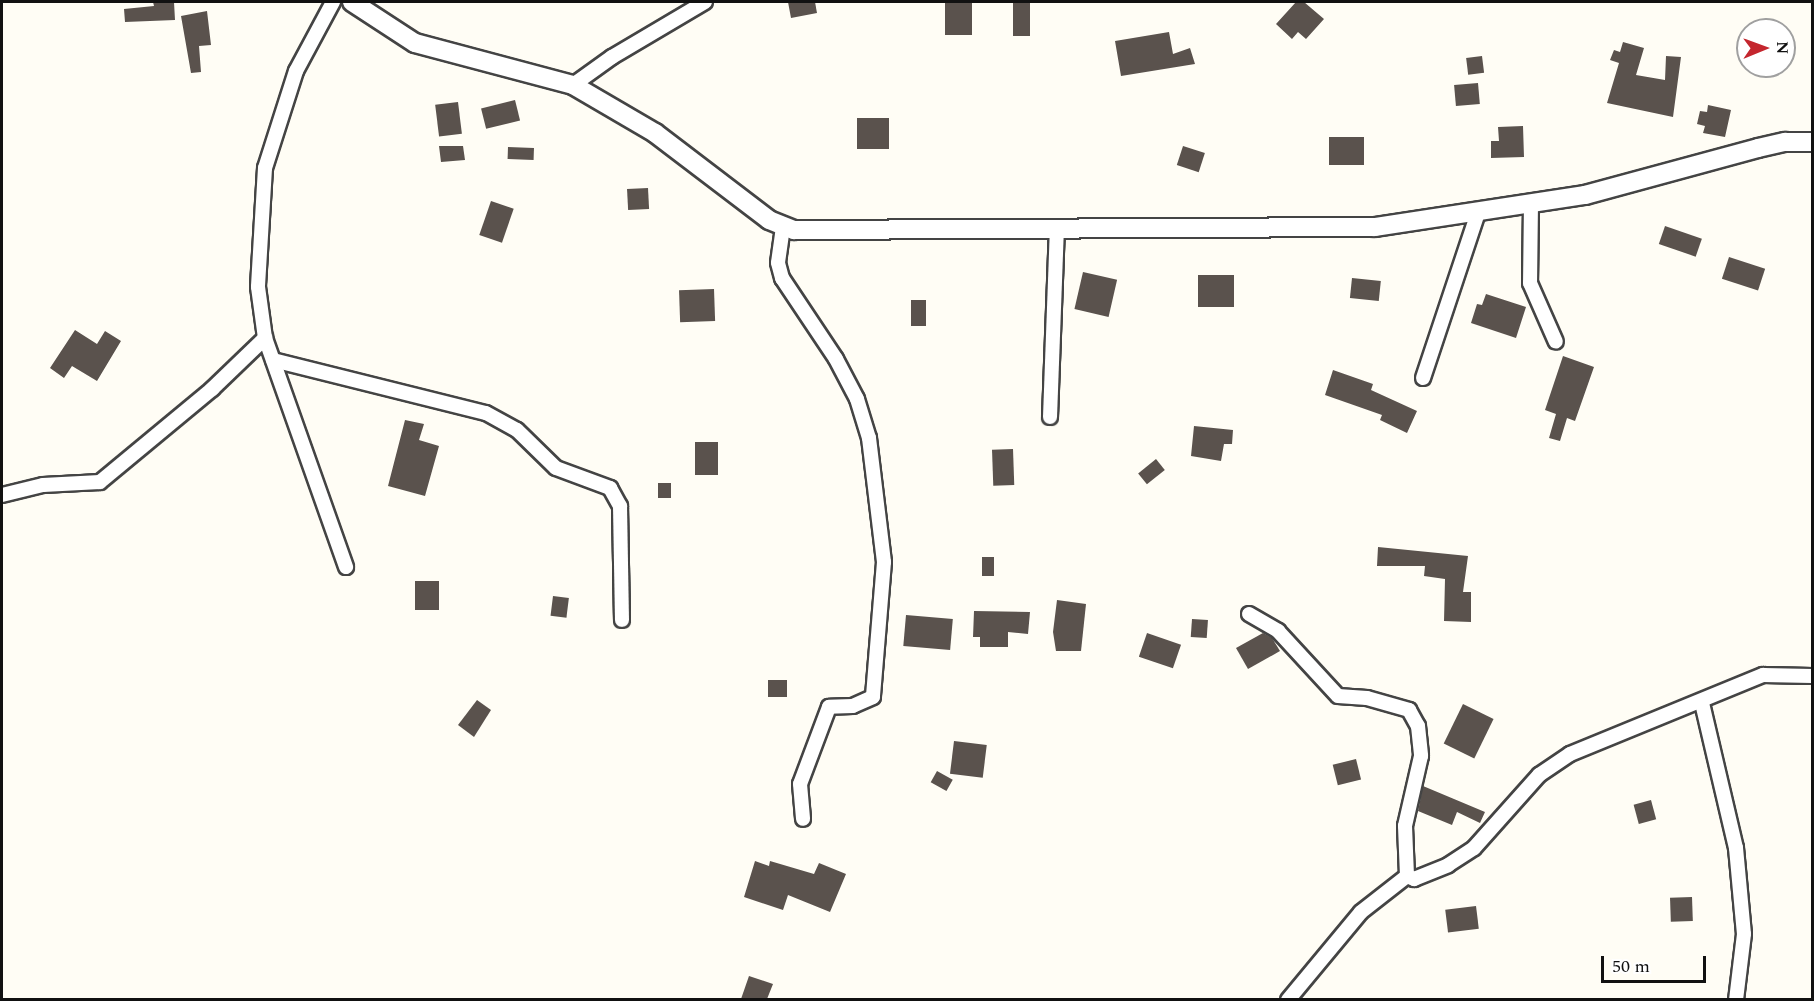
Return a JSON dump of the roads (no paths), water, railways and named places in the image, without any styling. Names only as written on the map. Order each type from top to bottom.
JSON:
[{"type":"street","points":[[333,2],[296,71],[265,168],[258,287],[265,338],[346,567]]},
{"type":"street","points":[[352,2],[415,43],[573,85],[655,133],[730,193],[783,227],[828,232],[1057,228],[1375,227],[1606,190],[1785,142],[1812,142]]},
{"type":"street","points":[[573,85],[612,57],[705,2]]},
{"type":"street","points":[[1531,203],[1530,283],[1556,342]]},
{"type":"street","points":[[1423,378],[1479,210]]},
{"type":"street","points":[[783,227],[778,263],[782,278],[836,359],[857,399],[869,438],[884,562],[873,697],[853,706],[830,707],[800,784],[803,819]]},
{"type":"street","points":[[1050,417],[1057,228]]},
{"type":"street","points":[[2,495],[43,485],[99,482],[212,389],[265,338]]},
{"type":"street","points":[[273,360],[486,413],[517,430],[556,468],[610,488],[620,506],[622,620]]},
{"type":"street","points":[[1249,614],[1278,631],[1338,696],[1367,698],[1409,710],[1418,726],[1421,756],[1405,826],[1407,876]]},
{"type":"street","points":[[1407,876],[1414,879],[1431,872],[1474,848],[1539,775],[1570,754],[1702,703],[1734,685],[1763,675],[1812,676]]},
{"type":"street","points":[[1702,703],[1736,848],[1744,934],[1736,999]]},
{"type":"street","points":[[1288,999],[1361,912],[1407,876]]}]
